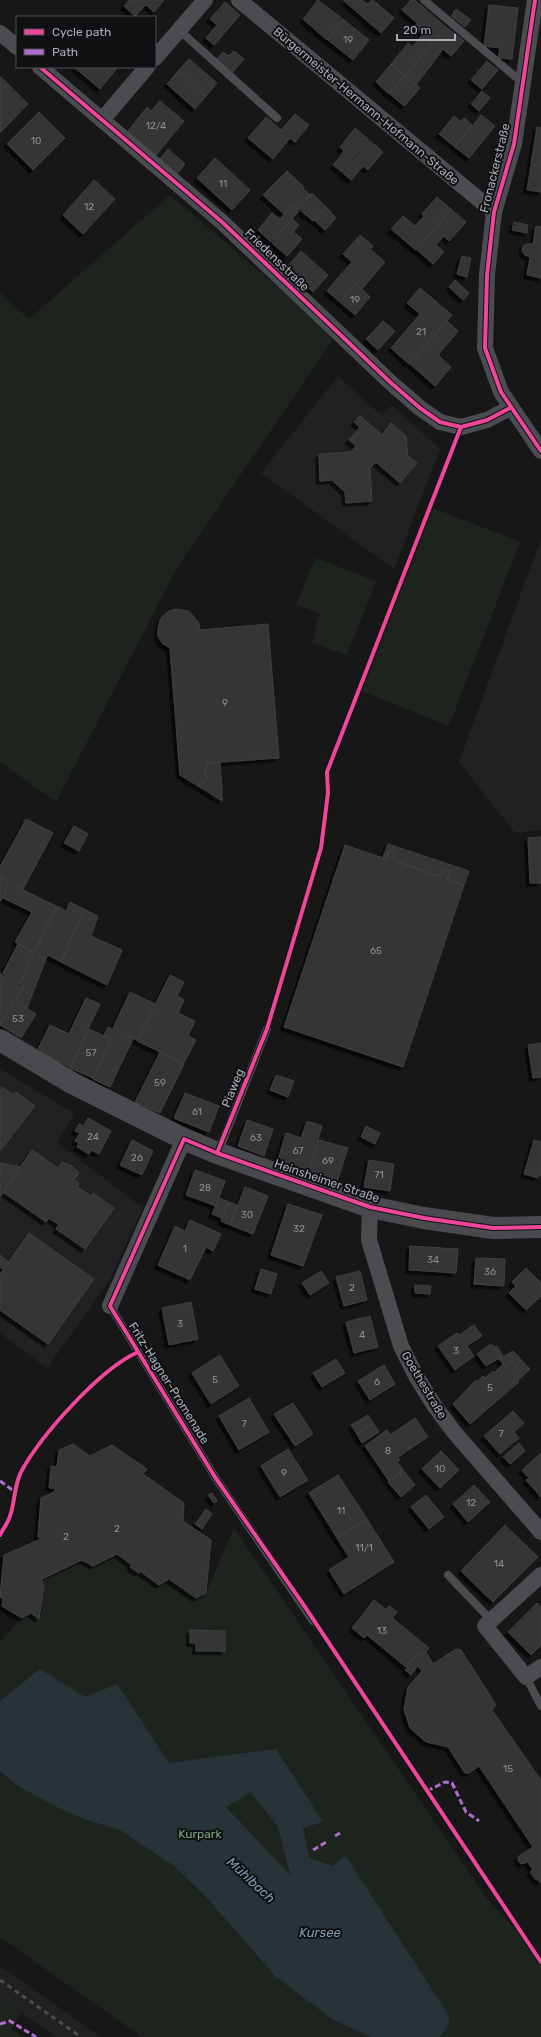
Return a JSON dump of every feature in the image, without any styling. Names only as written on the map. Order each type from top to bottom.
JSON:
[{"type":"street","points":[[156,57],[205,0]]},
{"type":"street","name":"Bürgermeister-Hermann-Hofmann-Straße","points":[[239,0],[494,212]]},
{"type":"street","name":"Fronackerstraße","points":[[535,0],[514,144],[494,212],[487,275],[485,348],[501,392],[510,408],[541,451]]},
{"type":"street","points":[[0,33],[16,46]]},
{"type":"street","name":"Friedensstraße","points":[[41,68],[222,222],[390,382],[440,422],[461,427],[487,420],[510,408]]},
{"type":"street","points":[[102,120],[146,68]]},
{"type":"street","name":"Heinsheimer Straße","points":[[0,1040],[78,1087],[184,1139],[217,1153],[370,1207],[424,1218],[493,1228],[541,1227]]},
{"type":"street","name":"Fritz-Hagner-Promenade","points":[[110,1306],[184,1139]]},
{"type":"street","name":"Goethestraße","points":[[370,1207],[369,1240],[401,1346],[416,1376],[434,1405],[454,1432],[541,1532]]},
{"type":"street","points":[[541,1575],[485,1626],[526,1677],[541,1667]]},
{"type":"lane","points":[[424,0],[523,83]]},
{"type":"lane","points":[[179,30],[277,118]]},
{"type":"lane","name":"Piaweg","points":[[217,1153],[267,1029]]},
{"type":"lane","name":"Fritz-Hagner-Promenade","points":[[110,1306],[215,1477],[313,1621]]},
{"type":"lane","points":[[448,1576],[491,1620]]},
{"type":"lane","points":[[526,1677],[541,1706]]},
{"type":"shaded area","points":[[338,376],[382,416],[392,405],[440,449],[394,569],[261,473]]},
{"type":"shaded area","points":[[541,539],[541,830],[515,833],[459,762]]},
{"type":"shaded area","points":[[0,1069],[75,1114],[57,1142],[143,1208],[110,1280],[47,1368],[0,1333]]},
{"type":"shaded area","points":[[0,1966],[101,2037],[56,2037],[21,2013],[0,1998]]},
{"type":"green space","points":[[170,195],[322,325],[332,341],[177,568],[56,802],[0,762],[0,293],[29,319]]},
{"type":"green space","points":[[433,508],[520,542],[449,726],[362,691]]},
{"type":"green space","points":[[315,558],[376,581],[347,655],[312,643],[320,614],[296,605]]},
{"type":"green space","name":"Kurpark","points":[[234,1528],[488,1900],[541,1956],[541,2037],[142,2037],[0,1937],[0,1642],[22,1618],[31,1613],[39,1619],[41,1618],[44,1585],[42,1583],[42,1579],[82,1560],[93,1566],[117,1554],[132,1565],[131,1568],[139,1573],[140,1571],[159,1585],[169,1579],[206,1593]]},
{"type":"green space","points":[[0,1998],[21,2013],[12,2029],[24,2037],[0,2037]]},
{"type":"water","name":"Kursee","points":[[40,1669],[85,1697],[117,1684],[169,1763],[276,1749],[323,1822],[303,1828],[309,1858],[332,1866],[346,1856],[449,2016],[449,2022],[446,2030],[439,2037],[371,2037],[332,2019],[276,1977],[207,1898],[174,1866],[120,1830],[84,1819],[57,1807],[18,1786],[0,1771],[0,1701]],"holes":[[[251,1792],[278,1827],[291,1876],[226,1807]]]},
{"type":"building","points":[[129,0],[164,0],[154,12],[146,5],[135,16],[124,6]]},
{"type":"building","points":[[318,0],[344,20],[327,40],[303,19]]},
{"type":"building","points":[[343,0],[362,0],[367,4],[373,0],[394,18],[381,33]]},
{"type":"building","points":[[411,0],[415,0],[446,27],[405,75],[391,64],[408,43],[412,47],[423,34],[414,26],[417,23],[402,10]]},
{"type":"building","points":[[225,2],[240,15],[214,45],[206,38],[217,25],[210,19]]},
{"type":"building","points":[[489,5],[518,8],[512,59],[498,58],[500,48],[484,46]]},
{"type":"building","points":[[456,9],[471,20],[465,27],[451,16]]},
{"type":"building","points":[[344,20],[369,40],[353,60],[328,40]]},
{"type":"building","points":[[446,27],[464,41],[451,56],[443,49],[416,85],[405,76]]},
{"type":"building","points":[[234,51],[244,59],[232,73],[216,60],[223,52],[229,56]]},
{"type":"building","points":[[189,59],[217,83],[206,96],[178,71]]},
{"type":"building","points":[[487,61],[498,70],[482,89],[471,80]]},
{"type":"building","points":[[391,64],[405,76],[389,94],[376,82]]},
{"type":"building","points":[[75,68],[117,68],[100,89]]},
{"type":"building","points":[[178,71],[206,96],[195,109],[167,84]]},
{"type":"building","points":[[405,76],[420,88],[404,106],[390,94]]},
{"type":"building","points":[[1,77],[28,104],[0,133],[0,78]]},
{"type":"building","points":[[482,91],[490,98],[479,111],[471,104]]},
{"type":"building","points":[[160,101],[184,121],[156,155],[128,131],[147,107],[151,111]]},
{"type":"building","points":[[39,112],[65,138],[33,170],[7,144]]},
{"type":"building","points":[[295,114],[309,125],[295,142],[290,138],[273,159],[248,138],[266,117],[281,130]]},
{"type":"building","points":[[481,115],[495,126],[469,158],[455,147]]},
{"type":"building","points":[[454,116],[461,122],[464,118],[472,125],[455,147],[439,134]]},
{"type":"building","points":[[537,127],[541,128],[541,166],[531,164]]},
{"type":"building","points":[[355,128],[369,140],[342,172],[333,165],[344,151],[340,147]]},
{"type":"building","points":[[370,141],[383,152],[368,170],[363,166],[351,180],[343,173]]},
{"type":"building","points":[[168,149],[185,164],[176,175],[159,160]]},
{"type":"building","points":[[215,158],[250,190],[232,210],[197,178]]},
{"type":"building","points":[[531,165],[541,167],[541,192],[527,190]]},
{"type":"building","points":[[287,171],[304,187],[303,189],[310,195],[297,209],[292,205],[284,214],[263,195]]},
{"type":"building","points":[[94,180],[115,199],[83,234],[63,215]]},
{"type":"building","points":[[312,193],[326,207],[313,221],[298,208]]},
{"type":"building","points":[[437,197],[451,209],[416,250],[391,229],[403,216],[415,226],[424,216],[422,214]]},
{"type":"building","points":[[292,205],[299,211],[271,242],[258,230],[272,213],[280,219]]},
{"type":"building","points":[[326,207],[336,218],[325,230],[314,220]]},
{"type":"building","points":[[451,209],[466,222],[449,241],[444,236],[436,245],[444,252],[433,264],[417,250]]},
{"type":"building","points":[[292,219],[299,225],[293,232],[302,239],[287,256],[272,243]]},
{"type":"building","points":[[514,222],[528,225],[527,233],[512,230]]},
{"type":"building","points":[[536,226],[541,227],[541,278],[527,275],[530,257],[525,255],[522,251],[523,246],[533,244]]},
{"type":"building","points":[[360,235],[373,246],[370,249],[385,262],[362,289],[343,272],[352,262],[343,254]]},
{"type":"building","points":[[301,251],[328,275],[313,292],[286,268]]},
{"type":"building","points":[[462,256],[471,258],[467,277],[457,274]]},
{"type":"building","points":[[342,273],[355,284],[340,302],[327,291]]},
{"type":"building","points":[[455,280],[469,293],[463,300],[449,287]]},
{"type":"building","points":[[356,284],[370,297],[355,315],[340,302]]},
{"type":"building","points":[[420,288],[452,315],[409,364],[391,348],[420,314],[407,303]]},
{"type":"building","points":[[383,321],[395,331],[378,350],[366,339]]},
{"type":"building","points":[[447,321],[458,331],[438,355],[451,367],[435,386],[410,364]]},
{"type":"building","points":[[360,416],[382,435],[391,423],[406,436],[408,456],[417,463],[400,483],[376,462],[370,468],[372,501],[346,503],[345,492],[332,480],[320,481],[319,454],[351,452],[356,446],[349,440],[360,427],[354,422]]},
{"type":"building","points":[[176,609],[189,611],[199,623],[200,630],[268,624],[279,758],[208,763],[204,774],[208,776],[204,783],[201,781],[198,786],[180,775],[170,648],[162,643],[158,637],[160,620],[169,611]]},
{"type":"building","points":[[220,762],[222,801],[198,786],[201,781],[204,783],[208,776],[204,774],[208,763]]},
{"type":"building","points":[[26,819],[53,833],[23,889],[0,876],[0,867]]},
{"type":"building","points":[[74,826],[88,834],[79,851],[64,843]]},
{"type":"building","points":[[541,837],[541,883],[530,883],[528,838]]},
{"type":"building","points":[[388,844],[469,871],[464,885],[447,879],[450,871],[444,869],[441,877],[393,860],[396,853],[389,850],[386,859],[383,857]]},
{"type":"building","points":[[345,845],[386,859],[389,850],[396,853],[393,860],[441,877],[444,869],[450,871],[447,879],[464,885],[403,1067],[284,1027]]},
{"type":"building","points":[[0,877],[10,883],[0,902]]},
{"type":"building","points":[[11,884],[56,906],[34,952],[15,942],[32,912],[3,898]]},
{"type":"building","points":[[70,902],[84,909],[61,962],[48,955],[46,959],[35,952],[57,906],[66,911]]},
{"type":"building","points":[[84,909],[98,916],[91,936],[122,950],[107,985],[61,962]]},
{"type":"building","points":[[18,944],[34,953],[19,984],[3,973]]},
{"type":"building","points":[[34,953],[46,959],[27,1008],[16,1000],[24,988],[20,984]]},
{"type":"building","points":[[0,973],[23,988],[0,1024]]},
{"type":"building","points":[[170,975],[184,982],[177,996],[184,1000],[178,1013],[195,1021],[188,1036],[196,1040],[184,1063],[137,1041]]},
{"type":"building","points":[[130,992],[155,1004],[137,1040],[113,1028]]},
{"type":"building","points":[[86,998],[100,1004],[70,1067],[37,1051],[50,1025],[69,1034]]},
{"type":"building","points":[[15,1001],[36,1014],[21,1038],[0,1025]]},
{"type":"building","points":[[108,1027],[133,1039],[110,1087],[93,1079],[112,1039],[104,1035]]},
{"type":"building","points":[[89,1029],[111,1039],[93,1078],[70,1068]]},
{"type":"building","points":[[541,1043],[541,1077],[533,1078],[528,1045]]},
{"type":"building","points":[[160,1052],[184,1064],[160,1113],[135,1102]]},
{"type":"building","points":[[276,1075],[294,1081],[288,1097],[270,1090]]},
{"type":"building","points":[[2,1087],[14,1095],[16,1092],[35,1106],[0,1151],[0,1090]]},
{"type":"building","points":[[185,1093],[219,1106],[209,1132],[174,1118]]},
{"type":"building","points":[[88,1118],[111,1131],[99,1154],[91,1150],[89,1154],[77,1147],[79,1143],[75,1141],[80,1133],[75,1131],[79,1124],[83,1126]]},
{"type":"building","points":[[247,1120],[273,1129],[264,1156],[238,1146]]},
{"type":"building","points":[[307,1121],[322,1126],[308,1173],[277,1163],[286,1133],[301,1138]]},
{"type":"building","points":[[366,1126],[380,1133],[375,1144],[361,1137]]},
{"type":"building","points":[[132,1140],[153,1151],[142,1175],[120,1165]]},
{"type":"building","points":[[319,1140],[348,1148],[337,1182],[309,1173]]},
{"type":"building","points":[[534,1140],[541,1142],[541,1176],[538,1175],[538,1178],[524,1174]]},
{"type":"building","points":[[32,1150],[58,1168],[62,1162],[72,1166],[79,1173],[74,1180],[79,1183],[77,1187],[91,1196],[93,1193],[114,1208],[85,1249],[56,1229],[59,1225],[49,1218],[46,1222],[3,1192]]},
{"type":"building","points":[[369,1160],[394,1164],[390,1191],[364,1187]]},
{"type":"building","points":[[0,1163],[21,1167],[0,1197],[1,1181]]},
{"type":"building","points":[[195,1170],[225,1181],[216,1206],[186,1195]]},
{"type":"building","points":[[245,1187],[268,1196],[253,1234],[230,1225]]},
{"type":"building","points":[[219,1198],[229,1202],[222,1218],[212,1214]]},
{"type":"building","points":[[229,1202],[237,1205],[230,1225],[221,1221]]},
{"type":"building","points":[[288,1204],[322,1215],[303,1266],[271,1255]]},
{"type":"building","points":[[190,1220],[221,1234],[213,1251],[206,1247],[190,1280],[158,1265],[175,1226],[185,1231]]},
{"type":"building","points":[[29,1233],[94,1279],[48,1344],[0,1310],[0,1274]]},
{"type":"building","points":[[410,1246],[458,1249],[456,1273],[409,1270]]},
{"type":"building","points":[[0,1255],[9,1262],[3,1269],[0,1267]]},
{"type":"building","points":[[476,1258],[505,1259],[504,1286],[474,1284]]},
{"type":"building","points":[[526,1268],[541,1283],[541,1296],[526,1310],[509,1293],[516,1286],[512,1282]]},
{"type":"building","points":[[261,1269],[277,1274],[271,1294],[255,1289]]},
{"type":"building","points":[[321,1271],[329,1283],[310,1295],[302,1283]]},
{"type":"building","points":[[360,1271],[367,1300],[344,1306],[336,1277]]},
{"type":"building","points":[[415,1285],[431,1286],[430,1294],[415,1293]]},
{"type":"building","points":[[191,1302],[198,1339],[169,1345],[162,1308]]},
{"type":"building","points":[[370,1316],[378,1347],[354,1353],[346,1322]]},
{"type":"building","points":[[474,1325],[482,1336],[467,1346],[474,1356],[455,1370],[438,1346],[457,1333],[459,1335]]},
{"type":"building","points":[[491,1344],[495,1347],[497,1346],[503,1356],[486,1366],[477,1354]]},
{"type":"building","points":[[513,1351],[530,1369],[524,1375],[511,1361],[505,1366],[499,1359]]},
{"type":"building","points":[[220,1355],[239,1386],[211,1404],[192,1373]]},
{"type":"building","points":[[336,1359],[345,1373],[322,1387],[313,1373]]},
{"type":"building","points":[[511,1361],[524,1375],[518,1380],[519,1382],[470,1424],[453,1404],[476,1380],[477,1382],[483,1376],[485,1378],[493,1371],[494,1373],[503,1364],[505,1366]]},
{"type":"building","points":[[384,1365],[395,1384],[370,1400],[358,1381]]},
{"type":"building","points":[[249,1398],[269,1432],[239,1450],[219,1416]]},
{"type":"building","points":[[293,1403],[313,1434],[295,1446],[274,1414]]},
{"type":"building","points":[[513,1411],[524,1423],[514,1432],[519,1438],[500,1454],[484,1436]]},
{"type":"building","points":[[368,1415],[373,1423],[357,1434],[351,1425]]},
{"type":"building","points":[[415,1418],[428,1437],[398,1457],[400,1460],[397,1462],[403,1470],[389,1481],[365,1446],[387,1430],[390,1435]]},
{"type":"building","points":[[373,1423],[379,1432],[362,1443],[357,1434]]},
{"type":"building","points":[[519,1443],[525,1451],[510,1464],[503,1457]]},
{"type":"building","points":[[73,1444],[90,1456],[112,1445],[147,1469],[143,1474],[184,1503],[183,1521],[211,1540],[206,1593],[196,1598],[169,1579],[159,1585],[140,1571],[139,1573],[130,1567],[132,1565],[117,1554],[93,1566],[82,1560],[42,1579],[42,1583],[44,1585],[39,1619],[31,1613],[22,1618],[2,1606],[3,1599],[0,1597],[4,1555],[41,1539],[38,1537],[41,1498],[54,1492],[55,1488],[49,1488],[51,1466],[57,1467],[59,1450]]},
{"type":"building","points":[[288,1449],[308,1480],[280,1497],[261,1466]]},
{"type":"building","points":[[441,1451],[459,1470],[440,1488],[422,1469]]},
{"type":"building","points":[[541,1453],[541,1497],[526,1480],[529,1478],[522,1470]]},
{"type":"building","points":[[403,1470],[415,1485],[401,1497],[388,1482]]},
{"type":"building","points":[[338,1475],[367,1519],[337,1538],[309,1493]]},
{"type":"building","points":[[474,1485],[490,1502],[468,1522],[453,1504]]},
{"type":"building","points":[[212,1493],[217,1501],[214,1503],[208,1495]]},
{"type":"building","points":[[426,1495],[444,1517],[429,1529],[411,1507]]},
{"type":"building","points":[[206,1509],[212,1514],[202,1529],[195,1524]]},
{"type":"building","points":[[367,1519],[394,1562],[344,1594],[329,1570],[349,1557],[337,1538]]},
{"type":"building","points":[[505,1525],[538,1557],[493,1602],[461,1571]]},
{"type":"building","points":[[374,1600],[386,1610],[389,1606],[397,1612],[392,1618],[429,1648],[422,1657],[418,1653],[406,1667],[367,1635],[364,1638],[352,1628]]},
{"type":"building","points":[[537,1603],[541,1607],[541,1645],[531,1655],[508,1632]]},
{"type":"building","points":[[190,1630],[225,1631],[225,1651],[196,1651],[196,1643],[190,1643]]},
{"type":"building","points":[[456,1649],[461,1650],[496,1705],[492,1710],[541,1780],[541,1883],[538,1879],[536,1880],[530,1872],[533,1870],[528,1862],[521,1864],[518,1860],[519,1856],[533,1847],[479,1766],[469,1773],[465,1773],[448,1747],[426,1742],[410,1728],[404,1709],[408,1687],[422,1671],[418,1666],[411,1675],[405,1670],[418,1653],[422,1657],[426,1652],[433,1664]]},
{"type":"railway","points":[[0,1980],[81,2037]]},
{"type":"marked path","points":[[0,1481],[15,1492]]},
{"type":"marked path","points":[[427,1791],[445,1782],[452,1783],[466,1812],[479,1821]]},
{"type":"marked path","points":[[335,1836],[340,1833]]},
{"type":"marked path","points":[[313,1850],[328,1841]]},
{"type":"marked path","points":[[0,2024],[10,2021],[36,2037]]},
{"type":"cycle path","points":[[535,0],[514,144],[494,212],[487,275],[485,348],[501,392],[541,451]]},
{"type":"cycle path","points":[[41,68],[222,222],[390,382],[420,408],[440,422],[461,427],[487,420],[510,408]]},
{"type":"cycle path","points":[[217,1153],[267,1029],[321,848],[328,793],[327,772],[461,427]]},
{"type":"cycle path","points":[[541,1227],[493,1228],[424,1218],[370,1207],[217,1153],[184,1139],[110,1306],[215,1477],[305,1607],[541,1962]]},
{"type":"cycle path","points":[[0,1535],[10,1516],[17,1483],[21,1472],[42,1440],[73,1404],[106,1373],[138,1352]]},
{"type":"water label","name":"Mühlbach","points":[[251,1880]]}]
